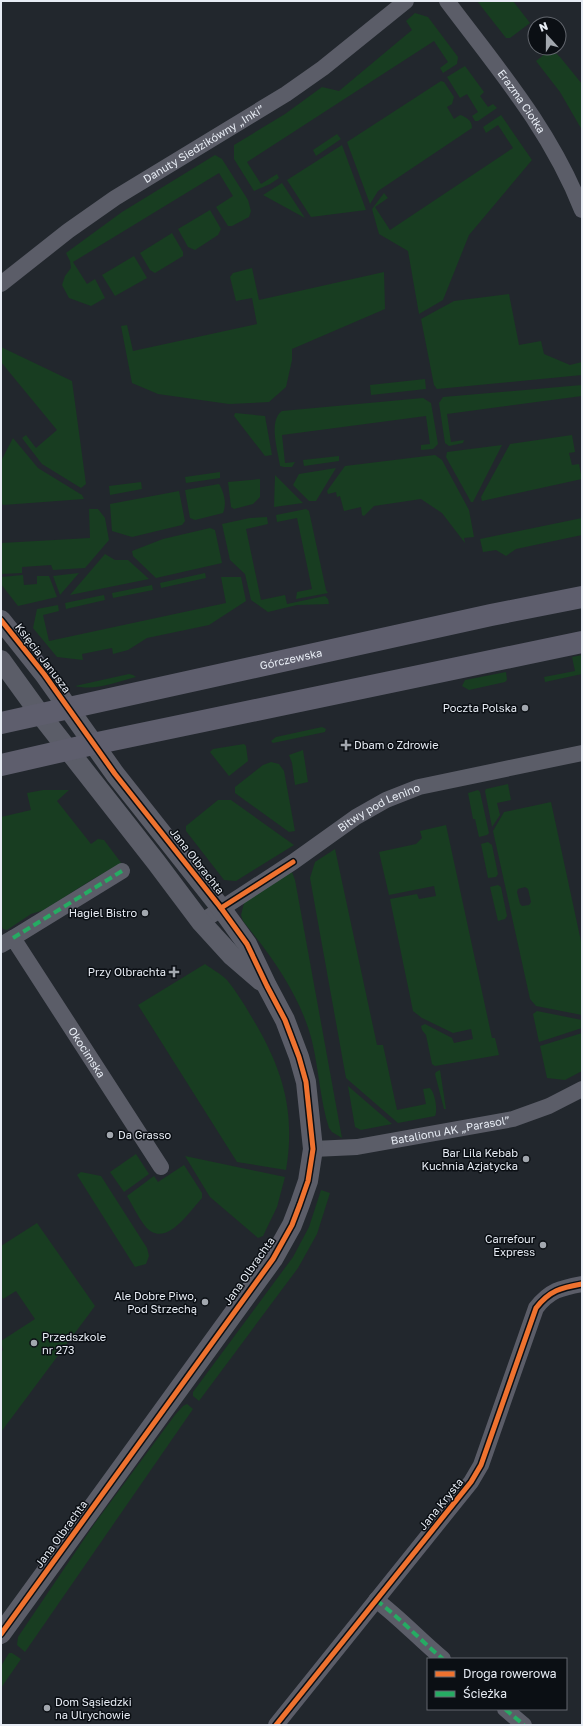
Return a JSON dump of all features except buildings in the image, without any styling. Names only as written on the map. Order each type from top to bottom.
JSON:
[{"type":"main road","name":"Górczewska","points":[[1,723],[491,615],[582,597]]},
{"type":"main road","points":[[1,765],[93,744],[582,642]]},
{"type":"street","name":"Danuty Siedzikówny „Inki”","points":[[1,284],[68,231],[115,198],[286,94],[323,68],[406,1]]},
{"type":"street","name":"Erazma Ciołka","points":[[446,1],[529,109],[565,171],[582,210]]},
{"type":"street","name":"Księcia Janusza","points":[[1,620],[44,674],[68,708]]},
{"type":"street","points":[[1,660],[40,714]]},
{"type":"street","name":"Jana Olbrachta","points":[[1,1634],[273,1259],[292,1225],[300,1204],[308,1181],[313,1149],[306,1082],[300,1057],[285,1020],[247,944],[221,908],[93,744],[68,708]]},
{"type":"street","name":"Jana Olbrachta","points":[[40,714],[201,922],[232,956],[267,986]]},
{"type":"street","name":"Bitwy pod Lenino","points":[[201,922],[293,862],[356,817],[386,800],[419,787],[582,753]]},
{"type":"street","name":"Okocimska","points":[[122,871],[7,942],[161,1167]]},
{"type":"street","name":"Batalionu AK „Parasol”","points":[[313,1149],[357,1147],[513,1119],[549,1106],[582,1089]]},
{"type":"street","name":"Jana Krysta","points":[[276,1725],[471,1482],[481,1465],[536,1308],[544,1298],[552,1292],[582,1284]]},
{"type":"street","points":[[376,1600],[398,1617],[424,1644],[442,1658]]},
{"type":"street","points":[[506,1710],[524,1725]]},
{"type":"green space","points":[[477,1],[513,1],[527,19],[527,25],[510,38],[506,38]]},
{"type":"green space","points":[[415,13],[428,17],[458,57],[457,64],[443,73],[440,68],[448,62],[434,41],[247,162],[261,184],[277,174],[279,178],[254,191],[234,159],[234,145],[285,114],[322,87],[339,91],[412,30],[406,21]]},
{"type":"green space","points":[[542,56],[559,56],[582,84],[582,130],[560,92],[536,61]]},
{"type":"green space","points":[[465,66],[484,92],[480,96],[488,107],[493,104],[497,108],[478,121],[475,121],[472,116],[478,112],[467,94],[460,98],[447,77]]},
{"type":"green space","points":[[441,81],[444,82],[454,97],[452,104],[447,107],[454,119],[460,115],[465,117],[470,121],[472,128],[378,191],[370,204],[347,142]]},
{"type":"green space","points":[[501,115],[532,160],[469,235],[443,300],[419,314],[408,251],[379,234],[372,209],[384,193],[388,198],[375,207],[390,230],[513,148],[498,125],[486,133],[483,127]]},
{"type":"green space","points":[[337,134],[341,139],[316,156],[313,150]]},
{"type":"green space","points":[[342,145],[366,210],[311,217],[287,180]]},
{"type":"green space","points":[[215,155],[222,159],[248,200],[251,211],[249,217],[232,226],[228,226],[216,207],[233,196],[219,173],[73,262],[87,284],[95,279],[105,298],[91,306],[69,298],[62,285],[65,276],[71,268],[70,261],[66,253],[122,212]]},
{"type":"green space","points":[[282,183],[305,218],[263,195]]},
{"type":"green space","points":[[210,210],[221,229],[218,235],[195,250],[188,247],[178,229]]},
{"type":"green space","points":[[172,233],[183,252],[183,256],[155,273],[150,270],[140,253]]},
{"type":"green space","points":[[134,256],[147,278],[115,296],[102,275]]},
{"type":"green space","points":[[252,268],[259,300],[384,272],[385,309],[292,349],[292,360],[286,387],[269,402],[229,404],[158,394],[132,383],[121,326],[127,325],[133,351],[257,324],[252,298],[236,301],[230,277],[233,273]]},
{"type":"green space","points":[[509,294],[519,345],[541,341],[544,354],[570,365],[582,362],[582,375],[437,389],[434,385],[421,319],[454,301]]},
{"type":"green space","points":[[1,347],[72,381],[86,484],[81,488],[42,464],[22,438],[26,435],[36,448],[57,430],[1,362]]},
{"type":"green space","points":[[425,379],[426,389],[371,395],[370,385]]},
{"type":"green space","points":[[582,385],[582,396],[447,414],[451,442],[464,440],[463,443],[449,446],[445,443],[439,403],[443,397]]},
{"type":"green space","points":[[423,398],[431,403],[438,444],[433,449],[421,450],[421,445],[430,444],[426,416],[282,435],[285,463],[295,462],[292,467],[280,466],[275,429],[278,416],[282,411]]},
{"type":"green space","points":[[235,413],[265,416],[272,455],[265,456],[234,416]]},
{"type":"green space","points":[[572,435],[575,452],[569,453],[572,465],[579,464],[582,479],[482,501],[481,497],[510,444]]},
{"type":"green space","points":[[13,438],[38,468],[82,495],[84,499],[3,505],[1,502],[1,461]]},
{"type":"green space","points":[[502,445],[473,502],[471,502],[446,457],[447,452]]},
{"type":"green space","points":[[435,455],[442,460],[469,510],[474,537],[464,538],[465,543],[442,513],[421,499],[374,506],[364,516],[362,515],[361,507],[344,511],[340,496],[337,497],[336,492],[328,494],[327,491],[345,466]]},
{"type":"green space","points":[[339,456],[339,461],[304,466],[303,460]]},
{"type":"green space","points":[[336,468],[316,501],[309,501],[293,485],[299,474]]},
{"type":"green space","points":[[220,472],[220,478],[186,483],[185,477]]},
{"type":"green space","points":[[275,475],[303,503],[274,507]]},
{"type":"green space","points":[[260,479],[260,497],[253,504],[234,509],[231,507],[228,482]]},
{"type":"green space","points":[[141,482],[142,489],[110,495],[109,486]]},
{"type":"green space","points":[[219,484],[224,498],[225,506],[223,513],[195,520],[190,518],[185,490]]},
{"type":"green space","points":[[179,491],[185,521],[182,525],[132,537],[112,531],[110,504]]},
{"type":"green space","points":[[89,509],[98,509],[105,518],[109,540],[85,568],[53,570],[51,565],[22,567],[22,573],[1,574],[1,543],[90,538]]},
{"type":"green space","points":[[306,509],[309,511],[326,590],[328,593],[296,599],[297,592],[312,589],[297,518],[277,522],[276,515]]},
{"type":"green space","points":[[267,517],[268,524],[246,529],[261,600],[285,595],[287,604],[325,596],[328,599],[329,604],[297,605],[268,612],[251,600],[245,574],[230,560],[222,524],[250,518]]},
{"type":"green space","points":[[582,518],[582,535],[516,549],[506,556],[496,550],[483,552],[480,539]]},
{"type":"green space","points":[[210,528],[215,530],[222,563],[156,578],[133,556],[132,551],[163,539]]},
{"type":"green space","points":[[105,554],[115,560],[128,560],[149,579],[70,595]]},
{"type":"green space","points":[[79,573],[60,595],[53,576]]},
{"type":"green space","points":[[205,573],[206,578],[161,588],[160,583]]},
{"type":"green space","points":[[23,575],[24,585],[37,584],[37,576],[49,576],[57,597],[18,606],[1,584],[1,577]]},
{"type":"green space","points":[[221,577],[241,577],[246,601],[209,625],[147,638],[128,650],[113,654],[112,648],[82,654],[83,660],[57,657],[33,628],[37,609],[58,605],[59,611],[43,615],[49,641],[226,603]]},
{"type":"green space","points":[[152,585],[153,590],[113,598],[112,593]]},
{"type":"green space","points":[[104,595],[105,600],[66,609],[65,603]]},
{"type":"green space","points":[[582,655],[582,674],[545,682],[544,677],[575,671],[572,657]]},
{"type":"green space","points":[[506,672],[507,680],[505,682],[469,690],[462,686],[465,680]]},
{"type":"green space","points":[[129,674],[136,677],[98,687],[75,686]]},
{"type":"green space","points":[[322,727],[326,729],[325,732],[273,743],[271,741],[276,737]]},
{"type":"green space","points":[[244,744],[246,746],[248,761],[229,776],[210,752],[213,749]]},
{"type":"green space","points":[[303,750],[308,782],[295,785],[292,763],[289,755]]},
{"type":"green space","points":[[271,762],[279,764],[284,771],[295,831],[289,832],[235,793],[235,787],[263,765]]},
{"type":"green space","points":[[508,784],[511,800],[497,803],[500,815],[492,827],[485,791],[486,789]]},
{"type":"green space","points":[[43,790],[69,790],[57,801],[91,844],[98,839],[104,840],[122,864],[93,879],[44,910],[31,914],[7,930],[3,929],[1,925],[1,817],[31,810],[27,793]]},
{"type":"green space","points":[[478,790],[480,792],[489,833],[479,837],[475,819],[473,819],[468,793]]},
{"type":"green space","points":[[218,800],[231,800],[294,845],[236,881],[224,880],[186,831],[186,826]]},
{"type":"green space","points":[[551,802],[582,946],[582,1015],[536,1006],[530,999],[493,831],[504,812]],"holes":[[[525,887],[528,889],[531,902],[529,905],[522,906],[520,904],[517,892],[518,889]]]},
{"type":"green space","points":[[446,825],[492,1038],[495,1038],[499,1055],[435,1066],[432,1064],[426,1035],[421,1026],[425,1024],[452,1038],[454,1043],[473,1039],[471,1029],[453,1033],[422,1018],[413,1011],[390,899],[417,894],[419,899],[436,896],[434,886],[389,895],[379,852],[416,844],[422,838],[420,831]]},
{"type":"green space","points":[[488,842],[492,845],[498,874],[496,877],[488,878],[481,844]]},
{"type":"green space","points":[[335,849],[377,1045],[383,1045],[397,1110],[426,1104],[423,1089],[430,1088],[436,1102],[435,1116],[398,1123],[346,1078],[310,878],[315,862]]},
{"type":"green space","points":[[292,872],[295,880],[342,1138],[332,1132],[329,1128],[312,1041],[307,1024],[293,992],[264,948],[243,921],[241,915],[244,903]]},
{"type":"green space","points":[[498,885],[501,887],[507,916],[505,919],[498,921],[490,887]]},
{"type":"green space","points":[[205,964],[225,978],[237,993],[271,1053],[284,1090],[287,1108],[289,1148],[286,1170],[237,1162],[138,1005]]},
{"type":"green space","points":[[537,1011],[582,1020],[582,1028],[539,1042],[533,1014]]},
{"type":"green space","points":[[582,1033],[582,1071],[565,1080],[547,1078],[540,1046]]},
{"type":"green space","points":[[440,1070],[446,1109],[444,1109],[435,1074]]},
{"type":"green space","points":[[348,1086],[392,1124],[361,1130],[355,1127]]},
{"type":"green space","points":[[136,1154],[149,1174],[124,1192],[110,1172]]},
{"type":"green space","points":[[185,1156],[285,1177],[277,1207],[263,1236],[258,1238],[210,1197]]},
{"type":"green space","points":[[184,1165],[202,1193],[202,1198],[176,1226],[161,1234],[153,1232],[142,1223],[127,1196],[154,1176],[158,1182]]},
{"type":"green space","points":[[81,1172],[101,1176],[147,1248],[149,1256],[146,1264],[135,1267],[77,1175]]},
{"type":"green space","points":[[321,1190],[330,1193],[317,1234],[298,1268],[199,1401],[193,1396],[193,1392],[293,1257],[309,1227]]},
{"type":"green space","name":"Przedszkole nr 273","points":[[37,1223],[95,1306],[1,1432],[1,1352],[3,1350],[1,1341],[35,1319],[16,1291],[3,1299],[1,1295],[1,1246]]},
{"type":"green space","points":[[187,1404],[193,1409],[25,1652],[17,1645],[18,1637],[95,1523],[175,1415],[183,1406]]},
{"type":"green space","points":[[9,1653],[12,1653],[21,1659],[1,1688],[1,1666]]},
{"type":"marked path","points":[[13,938],[122,871]]},
{"type":"marked path","points":[[376,1600],[442,1658]]},
{"type":"marked path","points":[[506,1710],[524,1725]]},
{"type":"cycle path","points":[[1,620],[44,674],[115,774],[221,908],[247,944],[285,1020],[299,1057],[306,1082],[313,1149],[308,1181],[300,1204],[292,1225],[273,1259],[1,1634]]},
{"type":"cycle path","points":[[221,908],[293,862]]},
{"type":"cycle path","points":[[276,1725],[471,1482],[481,1465],[536,1308],[546,1297],[556,1291],[582,1284]]},
{"type":"place","name":"Poczta Polska","points":[[525,708]]},
{"type":"place","name":"Dbam o Zdrowie","points":[[346,745]]},
{"type":"place","name":"Hagiel Bistro","points":[[145,913]]},
{"type":"place","name":"Przy Olbrachta","points":[[174,972]]},
{"type":"place","name":"Da Grasso","points":[[110,1135]]},
{"type":"place","name":"Bar Lila Kebab Kuchnia Azjatycka","points":[[526,1159]]},
{"type":"place","name":"Carrefour Express","points":[[543,1245]]},
{"type":"place","name":"Ale Dobre Piwo, Pod Strzechą","points":[[205,1302]]},
{"type":"place","name":"Przedszkole nr 273","points":[[34,1343]]},
{"type":"place","name":"Dom Sąsiedzki na Ulrychowie","points":[[47,1708]]}]
